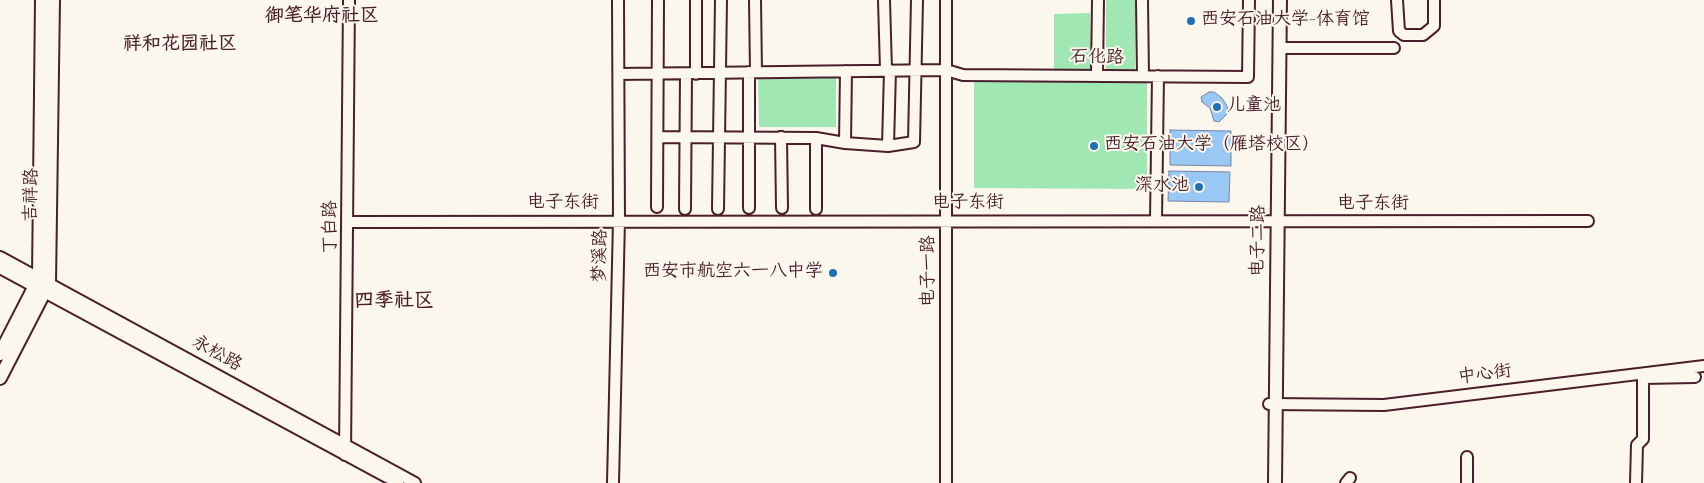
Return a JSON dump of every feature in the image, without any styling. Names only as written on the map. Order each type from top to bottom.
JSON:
[{"type":"main road","name":"吉祥路","points":[[0,354],[42,285],[42,0]]},
{"type":"main road","name":"吉祥路","points":[[0,378],[42,285],[53,0]]},
{"type":"main road","name":"电子二路","points":[[1268,483],[1272,404],[1274,222],[1273,0]]},
{"type":"main road","name":"电子二路","points":[[1274,222],[1280,0]]},
{"type":"main road","name":"电子二路","points":[[1272,404],[1275,483]]},
{"type":"street","name":"丁白路","points":[[346,450],[349,0]]},
{"type":"street","name":"梦溪路","points":[[613,483],[619,220],[618,0]]},
{"type":"street","points":[[657,207],[658,0]]},
{"type":"street","points":[[685,209],[685,136],[696,0]]},
{"type":"street","points":[[718,209],[721,0]]},
{"type":"street","points":[[749,208],[755,0]]},
{"type":"street","points":[[884,0],[888,70],[888,146]]},
{"type":"street","points":[[658,136],[816,138],[845,143],[888,146],[914,142],[914,70],[917,0]]},
{"type":"street","name":"电子一路","points":[[946,0],[946,483]]},
{"type":"street","points":[[1097,75],[1098,0]]},
{"type":"street","points":[[1142,0],[1143,76]]},
{"type":"street","name":"石化路","points":[[619,74],[946,70],[963,75],[1248,77],[1250,0]]},
{"type":"street","points":[[1397,0],[1399,31],[1404,35],[1423,35],[1434,26],[1434,0]]},
{"type":"street","points":[[1280,48],[1394,48]]},
{"type":"street","points":[[845,143],[846,71]]},
{"type":"street","points":[[1156,220],[1158,76]]},
{"type":"street","points":[[781,137],[782,208]]},
{"type":"street","points":[[816,138],[816,208]]},
{"type":"street","name":"电子东街","points":[[349,222],[619,220],[1588,221]]},
{"type":"street","name":"永松路","points":[[0,257],[42,285],[346,450],[416,483]]},
{"type":"street","name":"永松路","points":[[0,268],[42,285]]},
{"type":"street","name":"中心街","points":[[1272,404],[1384,405],[1704,366]]},
{"type":"street","points":[[1636,483],[1637,445],[1643,438],[1643,378],[1695,377]]},
{"type":"street","name":"永松路","points":[[346,450],[398,483]]},
{"type":"street","points":[[1467,457],[1467,483]]},
{"type":"green space","points":[[1106,0],[1136,0],[1135,72],[1106,71]]},
{"type":"green space","points":[[1090,13],[1091,71],[1054,72],[1054,14]]},
{"type":"green space","points":[[836,75],[836,127],[759,127],[758,76]]},
{"type":"green space","points":[[974,79],[1147,80],[1147,189],[974,188]]},
{"type":"water","name":"儿童池","points":[[1209,92],[1214,92],[1222,98],[1227,106],[1228,113],[1219,122],[1214,121],[1210,108],[1202,102],[1201,97]]},
{"type":"water","points":[[1170,130],[1231,131],[1231,166],[1170,165]]},
{"type":"water","name":"深水池","points":[[1169,171],[1230,172],[1229,202],[1168,201]]},
{"type":"place","name":"西安石油大学-体育馆","points":[[1191,21]]},
{"type":"place","name":"儿童池","points":[[1217,107]]},
{"type":"place","name":"西安石油大学（雁塔校区）","points":[[1094,146]]},
{"type":"place","name":"深水池","points":[[1199,187]]},
{"type":"place","name":"西安市航空六一八中学","points":[[833,273]]},
{"type":"district","name":"御笔华府社区","points":[[322,18]]},
{"type":"district","name":"祥和花园社区","points":[[180,46]]},
{"type":"district","name":"四季社区","points":[[394,303]]}]
